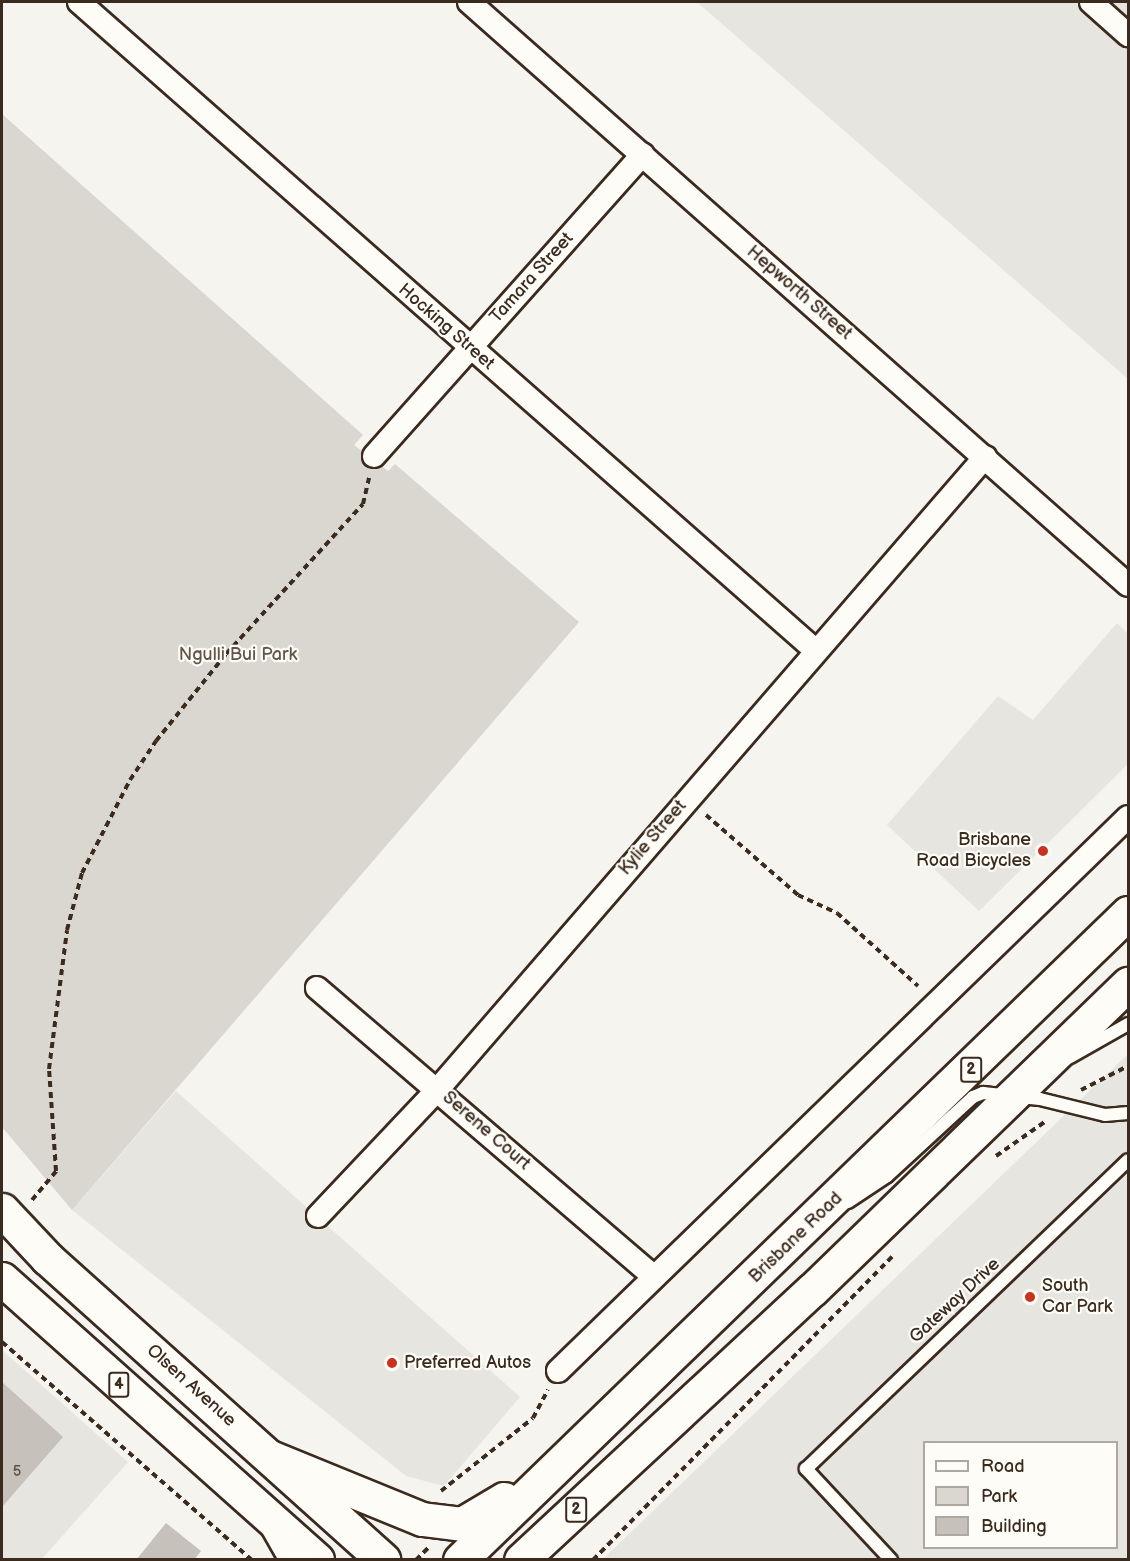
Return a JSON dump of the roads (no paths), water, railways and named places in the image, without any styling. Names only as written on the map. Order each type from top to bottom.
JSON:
[{"type":"main road","name":"Brisbane Road","points":[[460,1560],[810,1224],[1128,913]]},
{"type":"main road","name":"2","points":[[521,1560],[630,1460],[1128,984]]},
{"type":"main road","name":"Olsen Avenue","points":[[6,1223],[383,1560]]},
{"type":"main road","name":"4","points":[[2,1279],[317,1560]]},
{"type":"main road","points":[[270,1457],[422,1519],[462,1524],[562,1462]]},
{"type":"main road","points":[[555,1560],[630,1460]]},
{"type":"main road","points":[[277,1525],[297,1560]]},
{"type":"street","name":"Hocking Street","points":[[79,2],[815,650]]},
{"type":"street","name":"Hepworth Street","points":[[469,2],[1128,585]]},
{"type":"street","points":[[1090,2],[1128,35]]},
{"type":"street","name":"Tamara Street","points":[[374,456],[643,154]]},
{"type":"street","name":"Kylie Street","points":[[318,1216],[438,1089],[815,650],[985,458]]},
{"type":"street","points":[[558,1371],[935,1001],[1128,817]]},
{"type":"street","name":"Serene Court","points":[[317,988],[438,1089],[654,1277]]},
{"type":"lane","points":[[810,1224],[887,1176],[973,1097],[1024,1084],[1128,1024]]},
{"type":"lane","points":[[1024,1084],[1067,1106],[1105,1115],[1128,1113]]},
{"type":"lane","name":"Gateway Drive","points":[[891,1560],[806,1469],[1128,1160]]},
{"type":"place","name":"Brisbane Road Bicycles","points":[[1043,851]]},
{"type":"place","name":"South Car Park","points":[[1030,1297]]},
{"type":"place","name":"Preferred Autos","points":[[392,1363]]},
{"type":"park label","name":"Ngulli Bui Park","points":[[238,655]]}]
